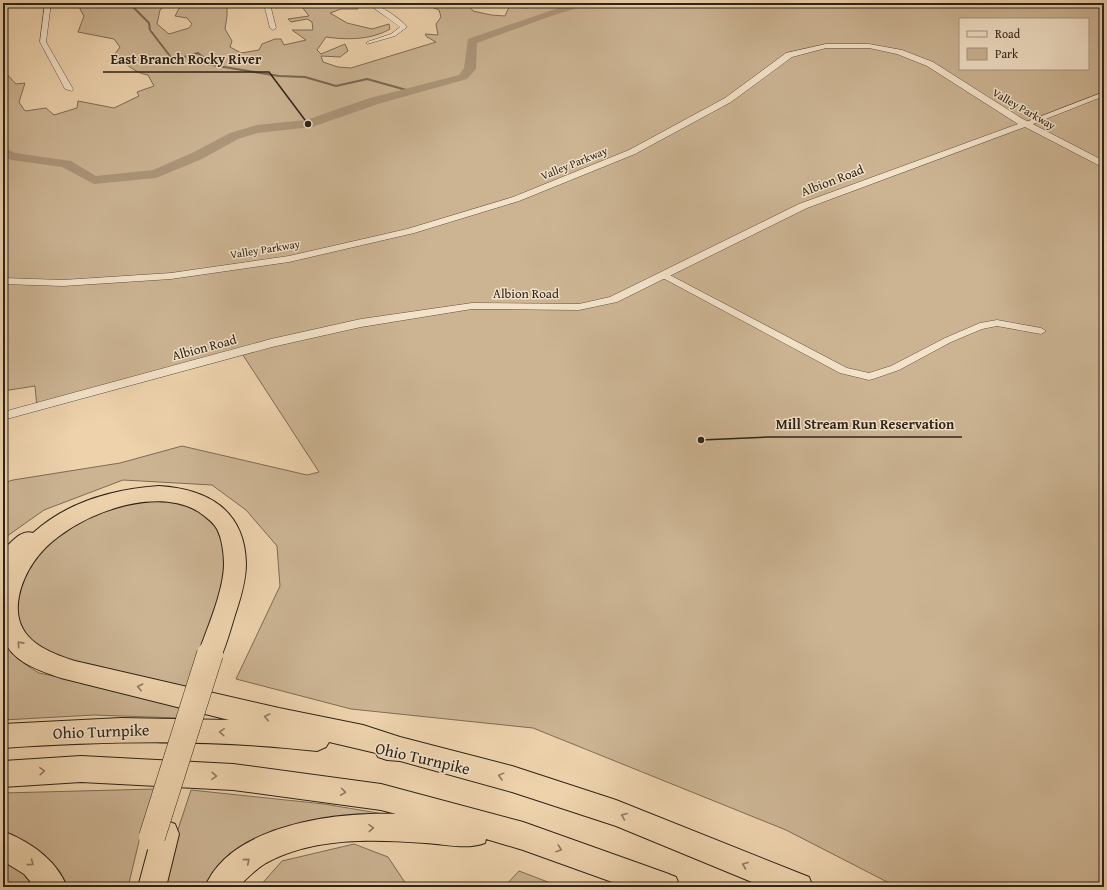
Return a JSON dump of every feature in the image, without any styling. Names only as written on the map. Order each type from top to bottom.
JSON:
[{"type":"highway","points":[[3,563],[35,534],[57,517],[79,504],[104,495],[126,489],[151,486],[186,489],[216,501],[234,516],[244,535],[247,557],[239,602],[215,655]]},
{"type":"highway","points":[[139,887],[158,836],[215,655],[236,565],[229,532],[223,521],[212,510],[195,500],[175,495],[143,494],[122,497],[96,505],[78,514],[54,529],[35,544],[13,576],[6,610],[12,635],[22,648],[44,661],[75,672],[279,720],[362,737],[400,750]]},
{"type":"highway","name":"Ohio Turnpike","points":[[3,736],[142,728],[308,738],[400,750],[512,779],[616,813],[799,887]]},
{"type":"highway","points":[[3,774],[81,769],[233,777],[381,797],[522,836],[666,887]]},
{"type":"highway","points":[[219,887],[228,876],[255,854],[295,837],[333,830],[400,827],[522,836]]},
{"type":"highway","points":[[152,887],[158,836]]},
{"type":"highway","points":[[3,845],[34,864],[53,887]]},
{"type":"street","points":[[48,3],[43,42],[70,89]]},
{"type":"street","points":[[271,3],[268,8],[273,28]]},
{"type":"street","points":[[369,44],[393,35],[404,27],[402,23],[378,10],[370,3]]},
{"type":"street","name":"Valley Parkway","points":[[3,281],[63,282],[171,276],[289,259],[410,231],[516,199],[632,152],[728,100],[790,55],[826,46],[869,46],[905,54],[930,64],[1025,124],[1104,166]]},
{"type":"street","points":[[1025,124],[1104,94]]},
{"type":"street","name":"Albion Road","points":[[3,416],[271,343],[353,324],[472,306],[579,307],[613,300],[803,206],[1025,124]]},
{"type":"street","points":[[664,275],[844,371],[869,377],[895,368],[948,340],[980,326],[997,324],[1041,330]]},
{"type":"green space","points":[[80,3],[168,3],[160,10],[157,24],[169,34],[189,28],[192,24],[187,18],[175,16],[182,3],[233,3],[227,7],[225,29],[232,41],[230,47],[241,53],[259,50],[262,44],[275,39],[281,39],[284,45],[306,40],[292,30],[313,30],[312,22],[307,19],[291,22],[288,19],[309,16],[302,7],[301,3],[348,3],[357,6],[358,9],[341,9],[330,13],[347,23],[372,29],[389,24],[390,29],[383,33],[359,38],[342,39],[326,37],[317,50],[321,54],[345,44],[348,51],[340,57],[321,56],[323,62],[338,67],[351,68],[436,42],[427,37],[425,34],[438,35],[436,24],[441,17],[439,10],[421,3],[451,3],[458,5],[467,3],[473,11],[505,16],[509,7],[527,8],[535,3],[1104,3],[1104,887],[897,887],[786,830],[533,728],[351,709],[236,679],[280,586],[277,546],[246,510],[212,485],[123,480],[44,510],[3,539],[3,483],[13,480],[120,463],[182,446],[307,475],[319,472],[241,352],[37,408],[35,386],[3,391],[3,70],[16,84],[25,83],[19,102],[25,111],[46,108],[54,115],[77,108],[78,101],[114,108],[139,96],[137,92],[154,86],[148,75],[134,70],[115,54],[120,47],[114,39],[78,32],[84,16],[80,9]]},
{"type":"green space","points":[[173,500],[212,518],[229,560],[223,590],[188,687],[44,655],[13,622],[21,572],[61,529],[114,504]]},
{"type":"green space","points":[[3,632],[8,646],[16,657],[39,673],[183,704],[178,718],[94,715],[3,720]]},
{"type":"green space","points":[[155,789],[141,833],[128,887],[65,887],[60,872],[3,834],[3,793]]},
{"type":"green space","points":[[191,790],[324,804],[396,816],[318,820],[273,830],[238,852],[213,874],[203,887],[159,887]]},
{"type":"green space","points":[[354,844],[388,857],[408,887],[259,887],[282,861]]},
{"type":"green space","points":[[3,858],[25,867],[39,887],[3,887]]},
{"type":"green space","points":[[519,871],[561,887],[504,887]]},
{"type":"waterway","points":[[129,3],[149,23],[150,30],[173,60],[198,53],[203,57],[206,64],[279,76],[305,77],[336,86],[367,79],[410,91]]},
{"type":"waterway","points":[[3,151],[11,156],[66,164],[94,180],[156,174],[197,156],[234,136],[257,129],[308,124],[374,101],[463,77],[470,69],[472,41],[550,13],[584,3]]},
{"type":"place","name":"East Branch Rocky River","points":[[308,124]]},
{"type":"place","name":"Mill Stream Run Reservation","points":[[701,440]]}]
